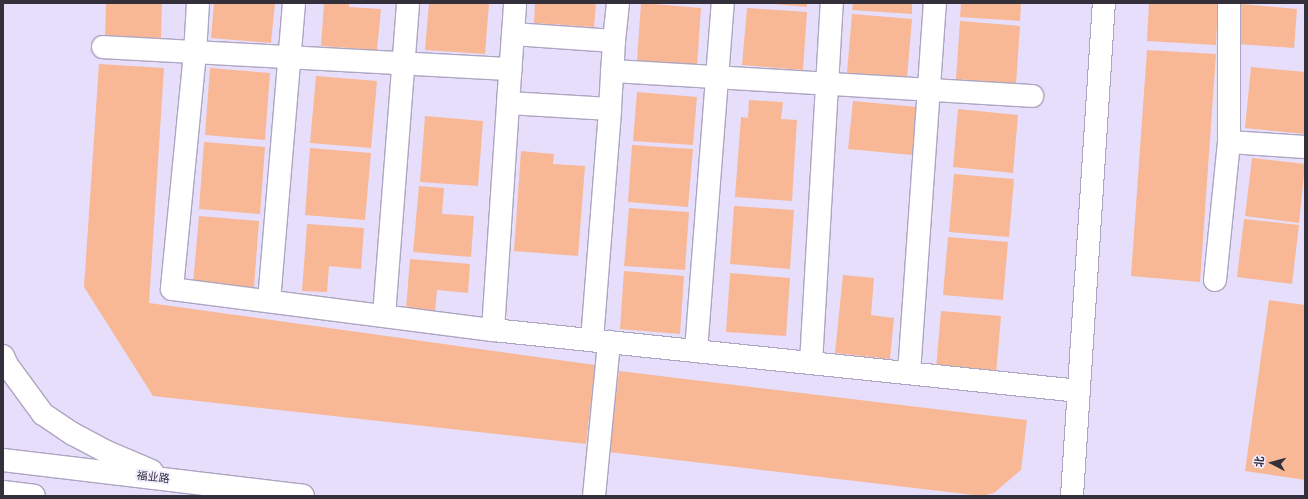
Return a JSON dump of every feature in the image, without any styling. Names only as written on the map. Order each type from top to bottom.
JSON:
[{"type":"street","points":[[198,3],[195,53],[172,289],[493,330],[1079,391]]},
{"type":"street","points":[[269,301],[294,3]]},
{"type":"street","points":[[384,316],[402,63],[408,3]]},
{"type":"street","points":[[493,330],[515,3]]},
{"type":"street","points":[[594,496],[610,109],[618,3]]},
{"type":"street","points":[[696,351],[716,77],[723,3]]},
{"type":"street","points":[[811,363],[832,3]]},
{"type":"street","points":[[909,373],[935,3]]},
{"type":"street","points":[[1072,496],[1104,3]]},
{"type":"street","points":[[1215,280],[1229,142],[1229,3]]},
{"type":"street","points":[[513,34],[614,41]]},
{"type":"street","points":[[103,47],[510,69]]},
{"type":"street","points":[[612,71],[1032,96]]},
{"type":"street","points":[[508,102],[610,109]]},
{"type":"street","points":[[1229,142],[1305,147]]},
{"type":"street","points":[[3,356],[7,365],[43,414],[73,434],[105,451],[181,482]]},
{"type":"street","name":"福业路","points":[[3,460],[303,496]]},
{"type":"street","points":[[3,492],[34,496]]},
{"type":"building","points":[[106,3],[162,3],[161,38],[105,36]]},
{"type":"building","points":[[214,3],[275,3],[271,43],[211,38]]},
{"type":"building","points":[[324,3],[349,3],[349,7],[381,9],[377,50],[321,46]]},
{"type":"building","points":[[429,3],[489,3],[485,54],[425,50]]},
{"type":"building","points":[[535,3],[596,3],[594,27],[534,23]]},
{"type":"building","points":[[641,3],[701,8],[697,66],[637,61]]},
{"type":"building","points":[[763,3],[807,3],[807,7]]},
{"type":"building","points":[[853,3],[912,3],[912,14],[852,10]]},
{"type":"building","points":[[961,3],[1021,3],[1020,21],[960,17]]},
{"type":"building","points":[[1149,3],[1218,3],[1216,45],[1147,41]]},
{"type":"building","points":[[1241,4],[1297,9],[1294,48],[1238,44]]},
{"type":"building","points":[[747,8],[807,12],[803,70],[742,65]]},
{"type":"building","points":[[852,14],[912,19],[907,77],[847,73]]},
{"type":"building","points":[[960,21],[1020,26],[1016,84],[956,79]]},
{"type":"building","points":[[1147,50],[1216,54],[1200,282],[1131,276]]},
{"type":"building","points":[[99,64],[164,68],[149,303],[595,365],[586,444],[153,396],[84,287]]},
{"type":"building","points":[[1251,67],[1305,72],[1305,134],[1245,128]]},
{"type":"building","points":[[210,68],[270,73],[265,140],[205,135]]},
{"type":"building","points":[[316,76],[377,81],[371,148],[310,143]]},
{"type":"building","points":[[637,92],[697,97],[693,145],[633,141]]},
{"type":"building","points":[[749,100],[783,102],[781,119],[797,120],[792,201],[735,197],[741,117],[748,118]]},
{"type":"building","points":[[853,101],[917,107],[912,155],[848,149]]},
{"type":"building","points":[[958,109],[1018,115],[1013,173],[953,167]]},
{"type":"building","points":[[425,116],[483,121],[478,186],[420,182]]},
{"type":"building","points":[[204,142],[265,147],[260,214],[199,209]]},
{"type":"building","points":[[632,145],[693,149],[688,207],[628,202]]},
{"type":"building","points":[[310,148],[371,153],[365,220],[305,215]]},
{"type":"building","points":[[521,151],[554,154],[553,164],[585,166],[578,256],[514,251]]},
{"type":"building","points":[[1252,158],[1305,164],[1299,223],[1245,216]]},
{"type":"building","points":[[954,174],[1014,179],[1009,237],[949,232]]},
{"type":"building","points":[[419,186],[444,188],[442,214],[474,216],[471,257],[413,252]]},
{"type":"building","points":[[734,206],[794,210],[790,269],[730,264]]},
{"type":"building","points":[[629,208],[689,212],[685,270],[624,266]]},
{"type":"building","points":[[199,216],[259,221],[254,287],[193,283]]},
{"type":"building","points":[[1244,219],[1299,225],[1292,284],[1237,277]]},
{"type":"building","points":[[307,224],[364,228],[361,269],[329,266],[327,292],[302,291]]},
{"type":"building","points":[[948,237],[1008,242],[1003,300],[943,295]]},
{"type":"building","points":[[410,259],[470,264],[468,293],[437,290],[435,312],[406,309]]},
{"type":"building","points":[[624,271],[684,276],[680,334],[620,329]]},
{"type":"building","points":[[730,273],[790,278],[786,336],[726,332]]},
{"type":"building","points":[[843,275],[874,278],[871,315],[894,318],[890,359],[835,353]]},
{"type":"building","points":[[1269,300],[1305,305],[1305,480],[1245,471]]},
{"type":"building","points":[[941,311],[1001,316],[996,374],[936,369]]},
{"type":"building","points":[[619,371],[1027,420],[1021,470],[994,493],[982,496],[609,452]]}]
